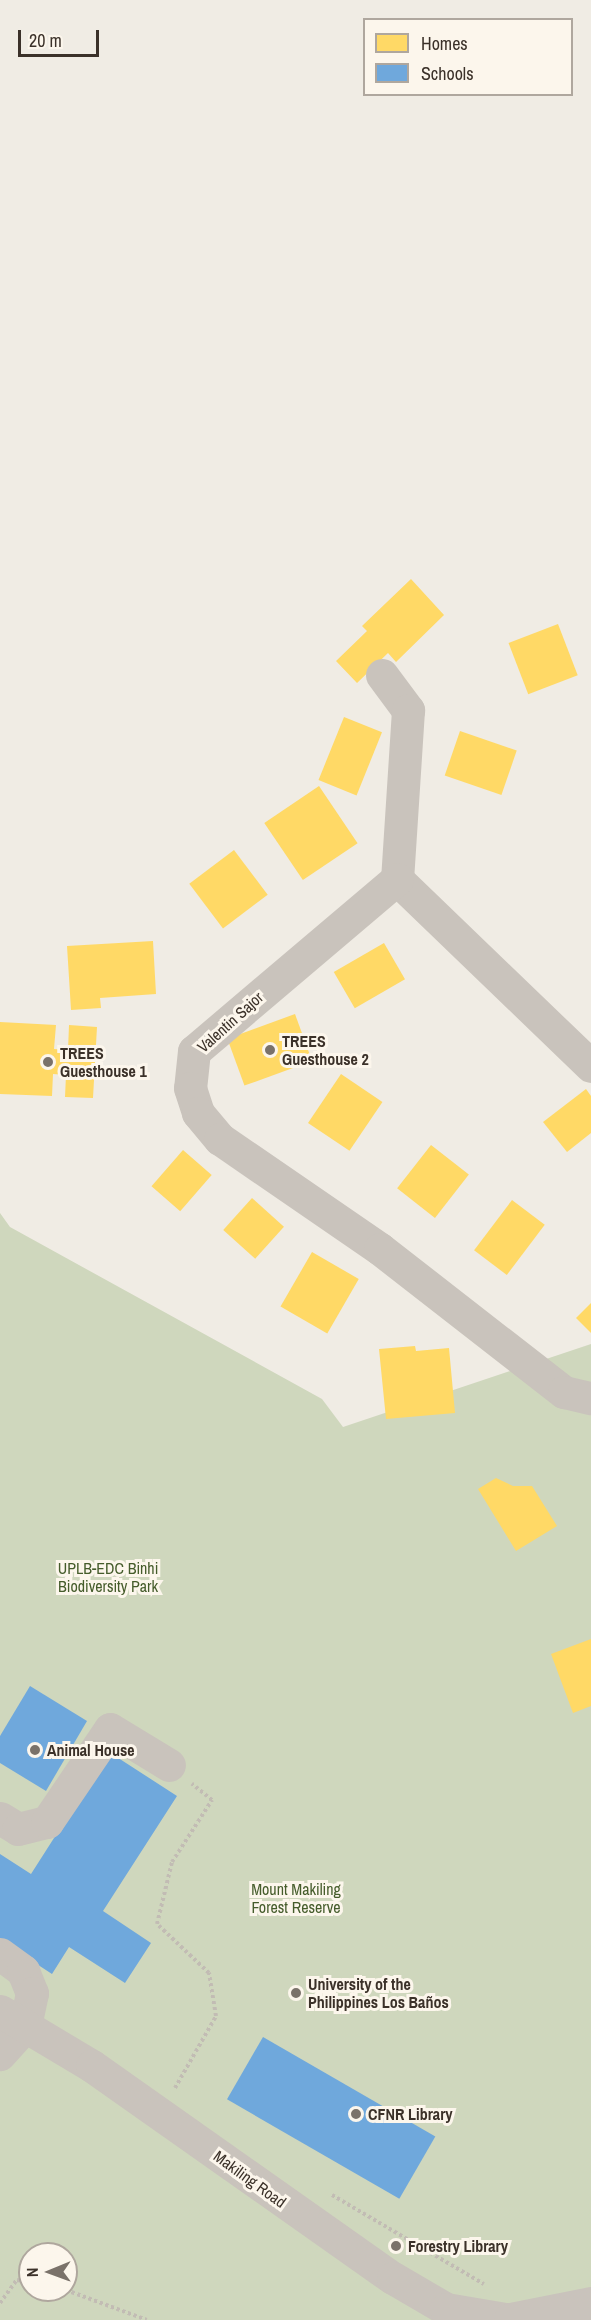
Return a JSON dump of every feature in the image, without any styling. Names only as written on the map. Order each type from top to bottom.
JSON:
[{"type":"street","points":[[382,675],[408,710],[397,879],[591,1066]]},
{"type":"street","name":"Valentin Sajor","points":[[397,879],[194,1051],[190,1088],[198,1113],[220,1139],[380,1249],[564,1392],[591,1398]]},
{"type":"street","points":[[0,1818],[18,1830],[47,1821],[110,1729],[169,1765]]},
{"type":"street","points":[[0,1954],[23,1971],[32,1993],[13,2019],[0,2054]]},
{"type":"street","name":"Makiling Road","points":[[13,2019],[63,2046],[402,2284],[446,2309],[510,2320]]},
{"type":"street","points":[[510,2320],[591,2302]]},
{"type":"path","points":[[160,2115],[216,2016],[209,1972],[157,1924],[172,1862],[212,1800]]},
{"type":"path","points":[[0,2303],[18,2280]]},
{"type":"path","points":[[78,2294],[147,2320]]},
{"type":"green space","name":"Mount Makiling Forest Reserve","points":[[0,1213],[10,1227],[322,1399],[343,1427],[591,1344],[591,2320],[0,2320]]},
{"type":"building: Homes","points":[[411,579],[444,615],[396,662],[388,653],[357,683],[336,661],[367,631],[362,626]]},
{"type":"building: Homes","points":[[558,624],[578,675],[528,694],[509,643]]},
{"type":"building: Homes","points":[[344,717],[382,732],[357,795],[319,780]]},
{"type":"building: Homes","points":[[460,731],[517,751],[501,795],[445,775]]},
{"type":"building: Homes","points":[[319,786],[358,843],[303,880],[264,823]]},
{"type":"building: Homes","points":[[234,850],[268,895],[223,928],[189,884]]},
{"type":"building: Homes","points":[[153,941],[156,994],[100,998],[101,1008],[71,1010],[67,946]]},
{"type":"building: Homes","points":[[384,943],[405,979],[355,1008],[334,972]]},
{"type":"building: Homes","name":"TREES Guesthouse 2","points":[[295,1014],[312,1061],[244,1086],[227,1039]]},
{"type":"building: Homes","name":"TREES Guesthouse 1","points":[[0,1022],[56,1025],[54,1049],[68,1050],[69,1025],[97,1027],[93,1098],[65,1097],[66,1075],[53,1074],[52,1096],[0,1094]]},
{"type":"building: Homes","points":[[341,1074],[382,1102],[349,1151],[308,1123]]},
{"type":"building: Homes","points":[[586,1089],[591,1096],[591,1133],[567,1152],[543,1122]]},
{"type":"building: Homes","points":[[431,1145],[469,1175],[435,1218],[397,1188]]},
{"type":"building: Homes","points":[[183,1150],[212,1175],[180,1211],[152,1186]]},
{"type":"building: Homes","points":[[252,1198],[284,1227],[255,1259],[223,1230]]},
{"type":"building: Homes","points":[[512,1200],[545,1225],[507,1275],[474,1250]]},
{"type":"building: Homes","points":[[312,1252],[359,1279],[327,1334],[280,1307]]},
{"type":"building: Homes","points":[[591,1303],[591,1333],[576,1318]]},
{"type":"building: Homes","points":[[415,1346],[416,1351],[449,1348],[455,1413],[386,1419],[379,1349]]},
{"type":"building: Homes","points":[[496,1478],[513,1486],[532,1486],[557,1526],[516,1551],[478,1489]]},
{"type":"building: Homes","points":[[591,1639],[591,1706],[573,1713],[551,1654]]},
{"type":"building: Schools","name":"Animal House","points":[[30,1686],[87,1721],[46,1791],[0,1763],[0,1736]]},
{"type":"building: Schools","points":[[109,1752],[177,1796],[103,1911],[151,1943],[125,1983],[69,1947],[52,1974],[0,1940],[0,1854],[31,1874]]},
{"type":"building: Schools","points":[[263,2037],[435,2136],[399,2199],[227,2099]]},
{"type":"place","name":"TREES Guesthouse 2","points":[[270,1050]]},
{"type":"place","name":"TREES Guesthouse 1","points":[[48,1062]]},
{"type":"place","name":"Animal House","points":[[35,1750]]},
{"type":"place","name":"University of the Philippines Los Baños","points":[[296,1993]]},
{"type":"place","name":"CFNR Library","points":[[356,2114]]},
{"type":"place","name":"Forestry Library","points":[[396,2246]]},
{"type":"park label","name":"UPLB-EDC Binhi Biodiversity Park","points":[[108,1577]]}]
